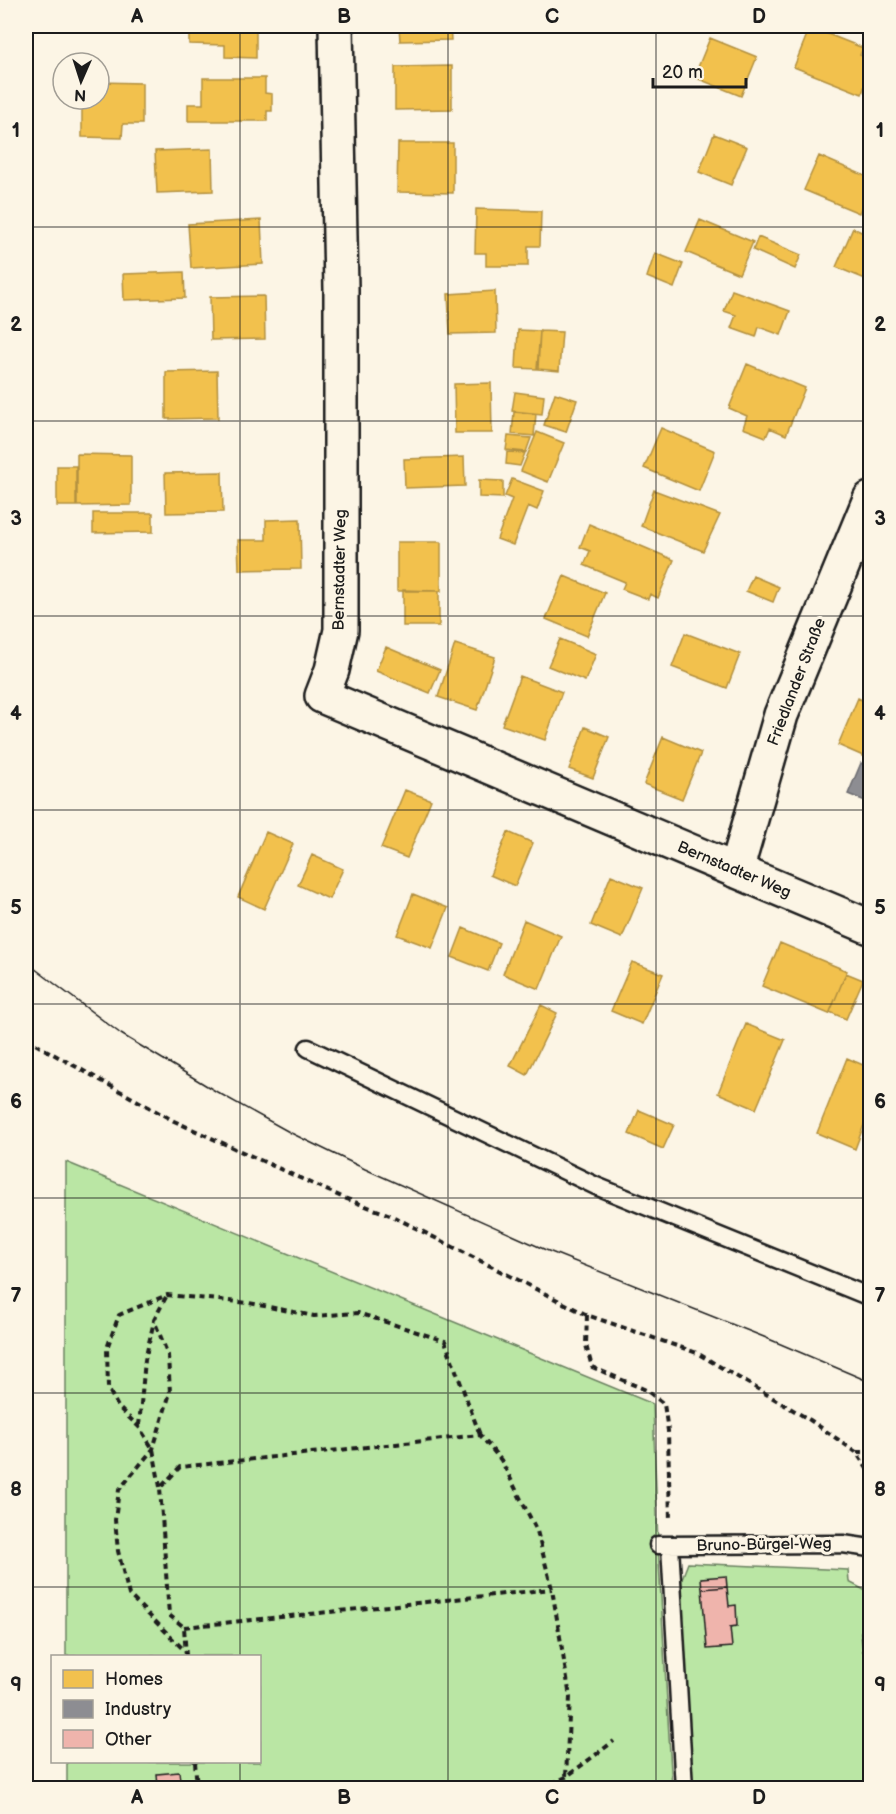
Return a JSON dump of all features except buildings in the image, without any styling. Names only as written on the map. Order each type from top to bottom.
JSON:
[{"type":"street","name":"Bernstadter Weg","points":[[336,26],[340,289],[341,630],[332,670],[322,696],[870,927]]},
{"type":"street","name":"Friedlander Straße","points":[[736,871],[781,715],[870,498]]},
{"type":"lane","points":[[308,1048],[596,1186],[870,1297]]},
{"type":"lane","name":"Bruno-Bürgel-Weg","points":[[664,1546],[843,1544],[870,1548]]},
{"type":"lane","points":[[664,1546],[684,1788]]},
{"type":"path","points":[[26,1039],[174,1121],[344,1198],[390,1215],[587,1315],[697,1353],[810,1420],[856,1452],[870,1473]]},
{"type":"path","points":[[139,1427],[145,1360],[154,1320],[167,1295]]},
{"type":"path","points":[[552,1588],[184,1627],[169,1615],[160,1488],[153,1449],[139,1427],[118,1407],[108,1388],[107,1348],[119,1315],[167,1295],[249,1303],[314,1316],[358,1313],[445,1341],[480,1435],[501,1460],[537,1531],[552,1588],[570,1697],[566,1777]]},
{"type":"path","points":[[587,1315],[586,1345],[592,1367],[646,1390],[664,1404],[668,1431],[664,1546]]},
{"type":"path","points":[[154,1320],[168,1355],[170,1393],[153,1449],[119,1490],[115,1520],[118,1551],[129,1595],[186,1654]]},
{"type":"path","points":[[160,1488],[180,1467],[480,1435]]},
{"type":"path","points":[[856,1452],[870,1452]]},
{"type":"path","points":[[184,1627],[186,1654]]},
{"type":"path","points":[[542,1788],[566,1777],[614,1741]]},
{"type":"path","points":[[195,1763],[197,1788]]},
{"type":"green space","points":[[66,1162],[653,1404],[658,1545],[672,1788],[67,1788],[67,1763],[261,1763],[261,1655],[66,1655]]},
{"type":"green space","points":[[688,1563],[848,1570],[849,1582],[870,1593],[870,1788],[693,1788],[679,1586]]},
{"type":"tram line","points":[[26,962],[121,1034],[217,1092],[291,1133],[365,1169],[546,1250],[870,1382]]}]
